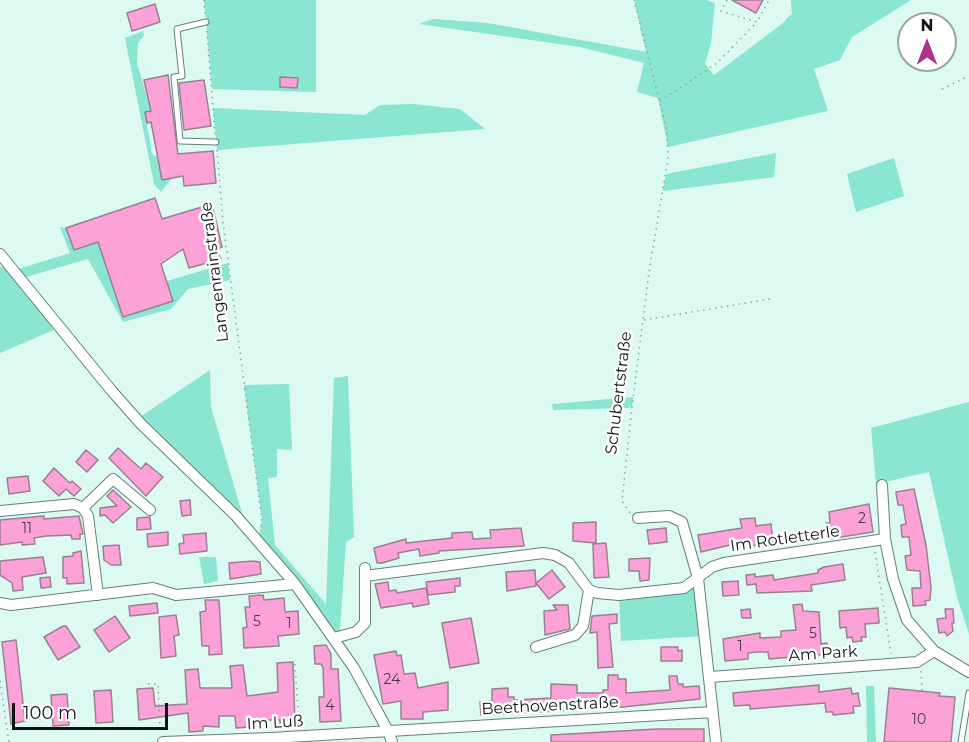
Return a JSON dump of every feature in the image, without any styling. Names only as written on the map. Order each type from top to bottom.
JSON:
[{"type":"street","points":[[0,254],[124,404],[258,540],[295,584],[334,638],[388,731],[392,742]]},
{"type":"street","points":[[83,508],[113,479],[150,510]]},
{"type":"street","points":[[882,485],[885,539],[893,579],[907,621],[934,651],[969,672]]},
{"type":"street","points":[[0,511],[74,504],[83,508],[88,516],[98,595]]},
{"type":"street","points":[[638,518],[669,516],[682,522],[698,578],[716,742]]},
{"type":"street","name":"Im Rotletterle","points":[[589,590],[606,595],[684,588],[712,567],[724,563],[885,539]]},
{"type":"street","points":[[334,638],[356,632],[364,623],[365,572],[543,553],[555,555],[569,563],[589,590],[583,626],[575,635],[537,647]]},
{"type":"street","points":[[0,603],[11,604],[153,588],[179,595],[295,584]]},
{"type":"street","name":"Am Park","points":[[710,677],[917,662],[934,651]]},
{"type":"street","name":"Beethovenstraße","points":[[388,731],[713,712]]},
{"type":"street","name":"Im Luß","points":[[161,738],[271,740],[299,736],[388,731]]},
{"type":"lane","points":[[206,22],[177,29],[182,76],[174,77],[180,141],[216,142]]},
{"type":"lane","points":[[961,742],[969,693]]},
{"type":"path","name":"Langenrainstraße","points":[[204,0],[224,231],[262,520],[258,540]]},
{"type":"path","name":"Schubertstraße","points":[[633,0],[666,131],[668,159],[643,320],[622,501],[624,508],[638,518]]},
{"type":"path","points":[[727,0],[721,11],[758,22]]},
{"type":"path","points":[[659,101],[717,63],[758,22],[769,0]]},
{"type":"path","points":[[942,89],[969,76]]},
{"type":"path","points":[[643,320],[770,299]]},
{"type":"path","points":[[873,541],[892,664]]},
{"type":"path","points":[[917,662],[923,676],[921,691]]},
{"type":"path","points":[[295,664],[299,736]]},
{"type":"path","points":[[0,681],[9,742]]},
{"type":"path","points":[[147,684],[158,684],[161,738]]},
{"type":"green space","points":[[204,0],[316,0],[316,92],[212,89]]},
{"type":"green space","points":[[634,0],[707,0],[715,3],[711,43],[705,64],[714,75],[783,23],[791,14],[792,16],[791,0],[911,0],[852,37],[840,60],[814,69],[828,111],[668,147],[658,98],[637,92],[644,63],[580,47],[419,24],[433,19],[488,23],[646,52]]},
{"type":"green space","points":[[143,31],[144,35],[138,43],[137,63],[151,111],[145,113],[152,154],[158,157],[172,178],[161,192],[154,184],[125,38]]},
{"type":"green space","points":[[413,104],[460,109],[485,129],[217,150],[213,108],[365,115],[380,105]]},
{"type":"green space","points":[[776,153],[774,177],[663,191],[666,174]]},
{"type":"green space","points":[[894,158],[904,196],[856,212],[847,174]]},
{"type":"green space","points":[[163,221],[102,253],[123,317],[173,301],[167,281],[228,263],[230,280],[188,289],[171,309],[123,322],[88,259],[19,279],[12,271],[70,253],[60,227],[66,228],[74,250]]},
{"type":"green space","points":[[4,266],[56,329],[0,353],[0,267]]},
{"type":"green space","points":[[210,370],[211,407],[244,520],[137,419]]},
{"type":"green space","points":[[348,376],[354,537],[346,542],[340,630],[352,630],[361,623],[365,568],[365,623],[356,632],[334,638],[295,584],[258,540],[262,520],[244,385],[289,384],[292,450],[277,449],[277,477],[268,478],[275,545],[326,604],[334,378]]},
{"type":"green space","points":[[633,397],[632,407],[628,408],[553,410],[552,404]]},
{"type":"green space","points":[[969,402],[969,634],[957,597],[929,472],[876,484],[871,428]]},
{"type":"green space","points":[[199,557],[216,557],[218,581],[204,584]]},
{"type":"green space","points":[[698,578],[704,636],[621,641],[619,595],[649,593]]},
{"type":"green space","points":[[866,686],[874,686],[876,742],[867,742]]},
{"type":"building","points":[[732,0],[763,0],[756,13]]},
{"type":"building","points":[[155,4],[160,22],[132,31],[127,13]]},
{"type":"building","points":[[168,75],[178,154],[213,151],[216,183],[184,186],[183,176],[162,180],[151,122],[147,123],[145,112],[151,111],[144,80]]},
{"type":"building","points":[[280,77],[298,78],[297,88],[280,87]]},
{"type":"building","points":[[204,80],[211,126],[184,130],[179,83]]},
{"type":"building","points":[[155,198],[162,219],[212,204],[222,247],[216,249],[221,259],[189,268],[183,249],[161,264],[173,301],[123,317],[98,242],[74,250],[66,228]]},
{"type":"building","points":[[118,448],[141,469],[146,463],[163,477],[146,496],[109,458]]},
{"type":"building","points":[[86,450],[98,460],[87,472],[76,462]]},
{"type":"building","points":[[54,468],[70,483],[72,481],[81,489],[74,496],[66,489],[59,496],[43,481]]},
{"type":"building","points":[[28,476],[30,491],[9,494],[7,478]]},
{"type":"building","points":[[914,489],[926,545],[931,587],[930,600],[925,601],[926,605],[913,606],[912,588],[921,588],[920,571],[907,570],[905,556],[911,555],[909,537],[902,537],[901,525],[906,524],[903,505],[898,505],[896,492]]},
{"type":"building","points":[[113,490],[131,507],[113,523],[105,515],[100,516],[100,508],[117,506],[107,496]]},
{"type":"building","points":[[190,500],[191,515],[182,516],[180,501]]},
{"type":"building","points":[[869,504],[873,532],[828,539],[826,523],[830,523],[829,512]]},
{"type":"building","points":[[44,516],[44,519],[79,516],[83,534],[80,534],[80,539],[72,539],[71,535],[46,536],[34,538],[35,544],[22,545],[22,542],[0,545],[0,520]]},
{"type":"building","points":[[150,517],[151,529],[137,530],[137,518]]},
{"type":"building","points":[[755,518],[756,526],[771,524],[773,543],[735,548],[734,544],[701,552],[698,535],[742,528],[740,519]]},
{"type":"building","points":[[596,522],[596,543],[573,541],[573,523]]},
{"type":"building","points":[[521,528],[524,546],[439,551],[439,553],[420,556],[419,549],[398,553],[399,558],[382,563],[377,563],[374,548],[406,539],[406,543],[452,538],[452,533],[472,532],[473,539],[491,538],[490,530]]},
{"type":"building","points":[[666,528],[667,542],[649,544],[647,530]]},
{"type":"building","points":[[168,532],[168,545],[148,547],[147,534]]},
{"type":"building","points":[[206,533],[207,551],[180,554],[179,544],[184,543],[183,535]]},
{"type":"building","points":[[606,543],[609,577],[594,578],[593,544]]},
{"type":"building","points":[[119,545],[121,565],[111,565],[104,560],[103,546]]},
{"type":"building","points":[[81,551],[84,583],[67,584],[67,578],[63,578],[63,557],[73,556],[73,553]]},
{"type":"building","points":[[43,557],[46,573],[22,577],[23,590],[13,591],[12,583],[0,575],[0,561]]},
{"type":"building","points":[[650,558],[649,580],[640,581],[639,571],[629,571],[629,559]]},
{"type":"building","points":[[260,562],[261,574],[230,579],[229,563]]},
{"type":"building","points":[[843,564],[845,580],[811,585],[812,591],[757,593],[756,584],[747,585],[746,575],[755,574],[755,577],[773,575],[774,580],[818,573],[818,570],[824,567]]},
{"type":"building","points":[[535,570],[536,586],[507,591],[506,572]]},
{"type":"building","points":[[552,570],[565,587],[549,599],[536,583]]},
{"type":"building","points":[[50,577],[51,587],[41,588],[40,578]]},
{"type":"building","points":[[460,578],[460,586],[455,586],[455,592],[428,595],[426,582]]},
{"type":"building","points":[[738,581],[739,595],[723,596],[722,582]]},
{"type":"building","points":[[388,582],[389,591],[396,590],[397,593],[426,588],[429,604],[413,607],[412,603],[381,608],[375,584]]},
{"type":"building","points":[[263,595],[264,600],[284,598],[285,612],[298,611],[299,634],[278,636],[279,646],[244,648],[243,628],[247,627],[245,607],[250,607],[249,596]]},
{"type":"building","points":[[205,600],[219,600],[222,654],[209,655],[209,646],[202,646],[200,612],[206,611]]},
{"type":"building","points":[[157,603],[158,613],[130,616],[129,606]]},
{"type":"building","points":[[802,604],[803,611],[819,612],[821,644],[827,643],[828,654],[769,659],[768,652],[757,652],[748,653],[748,659],[725,661],[723,639],[760,633],[760,638],[781,637],[781,631],[796,630],[793,605]]},
{"type":"building","points":[[553,605],[568,605],[570,629],[545,635],[544,611],[557,610]]},
{"type":"building","points":[[878,608],[879,623],[865,624],[866,637],[861,637],[862,641],[853,642],[852,637],[847,638],[846,627],[840,628],[839,611]]},
{"type":"building","points":[[750,609],[751,618],[742,618],[741,610]]},
{"type":"building","points":[[945,609],[953,609],[953,631],[947,636],[945,632],[939,633],[937,619],[946,618]]},
{"type":"building","points":[[617,614],[617,623],[609,624],[613,667],[598,668],[597,632],[590,633],[592,616]]},
{"type":"building","points":[[176,615],[179,635],[174,636],[176,656],[161,658],[159,617]]},
{"type":"building","points":[[115,616],[130,638],[109,652],[94,630]]},
{"type":"building","points":[[471,618],[479,663],[450,668],[442,623]]},
{"type":"building","points":[[66,626],[80,647],[58,660],[44,637]]},
{"type":"building","points":[[16,640],[25,721],[11,724],[2,642]]},
{"type":"building","points":[[326,645],[331,654],[331,669],[338,669],[341,721],[320,722],[319,697],[324,697],[323,667],[321,664],[315,664],[314,646]]},
{"type":"building","points":[[661,647],[678,647],[678,651],[682,650],[682,661],[661,661]]},
{"type":"building","points":[[396,651],[397,656],[401,655],[404,674],[415,673],[418,688],[448,682],[448,710],[423,712],[423,719],[401,719],[401,701],[383,704],[374,655]]},
{"type":"building","points":[[293,662],[295,724],[280,725],[280,720],[249,720],[250,727],[236,728],[235,716],[219,716],[219,727],[203,726],[203,731],[189,732],[188,713],[139,720],[137,689],[153,688],[155,706],[187,704],[185,670],[198,669],[200,688],[232,688],[230,666],[243,665],[247,696],[278,692],[277,663]]},
{"type":"building","points":[[608,675],[618,675],[618,679],[626,679],[626,693],[670,690],[669,676],[677,676],[678,684],[683,684],[683,687],[699,686],[700,699],[613,708],[481,715],[480,702],[492,701],[492,689],[508,688],[508,697],[514,697],[514,700],[551,698],[551,684],[577,685],[577,693],[603,693],[603,690],[608,690]]},
{"type":"building","points":[[819,685],[819,692],[851,688],[852,694],[858,693],[860,706],[853,706],[854,713],[833,715],[833,712],[826,712],[825,703],[750,709],[750,705],[734,706],[733,693]]},
{"type":"building","points":[[889,688],[940,693],[939,696],[955,697],[951,742],[884,742]]},
{"type":"building","points":[[111,690],[113,722],[96,723],[94,691]]},
{"type":"building","points":[[67,694],[69,725],[53,726],[51,695]]},
{"type":"building","points":[[657,729],[704,729],[704,742],[551,742],[551,735]]}]
